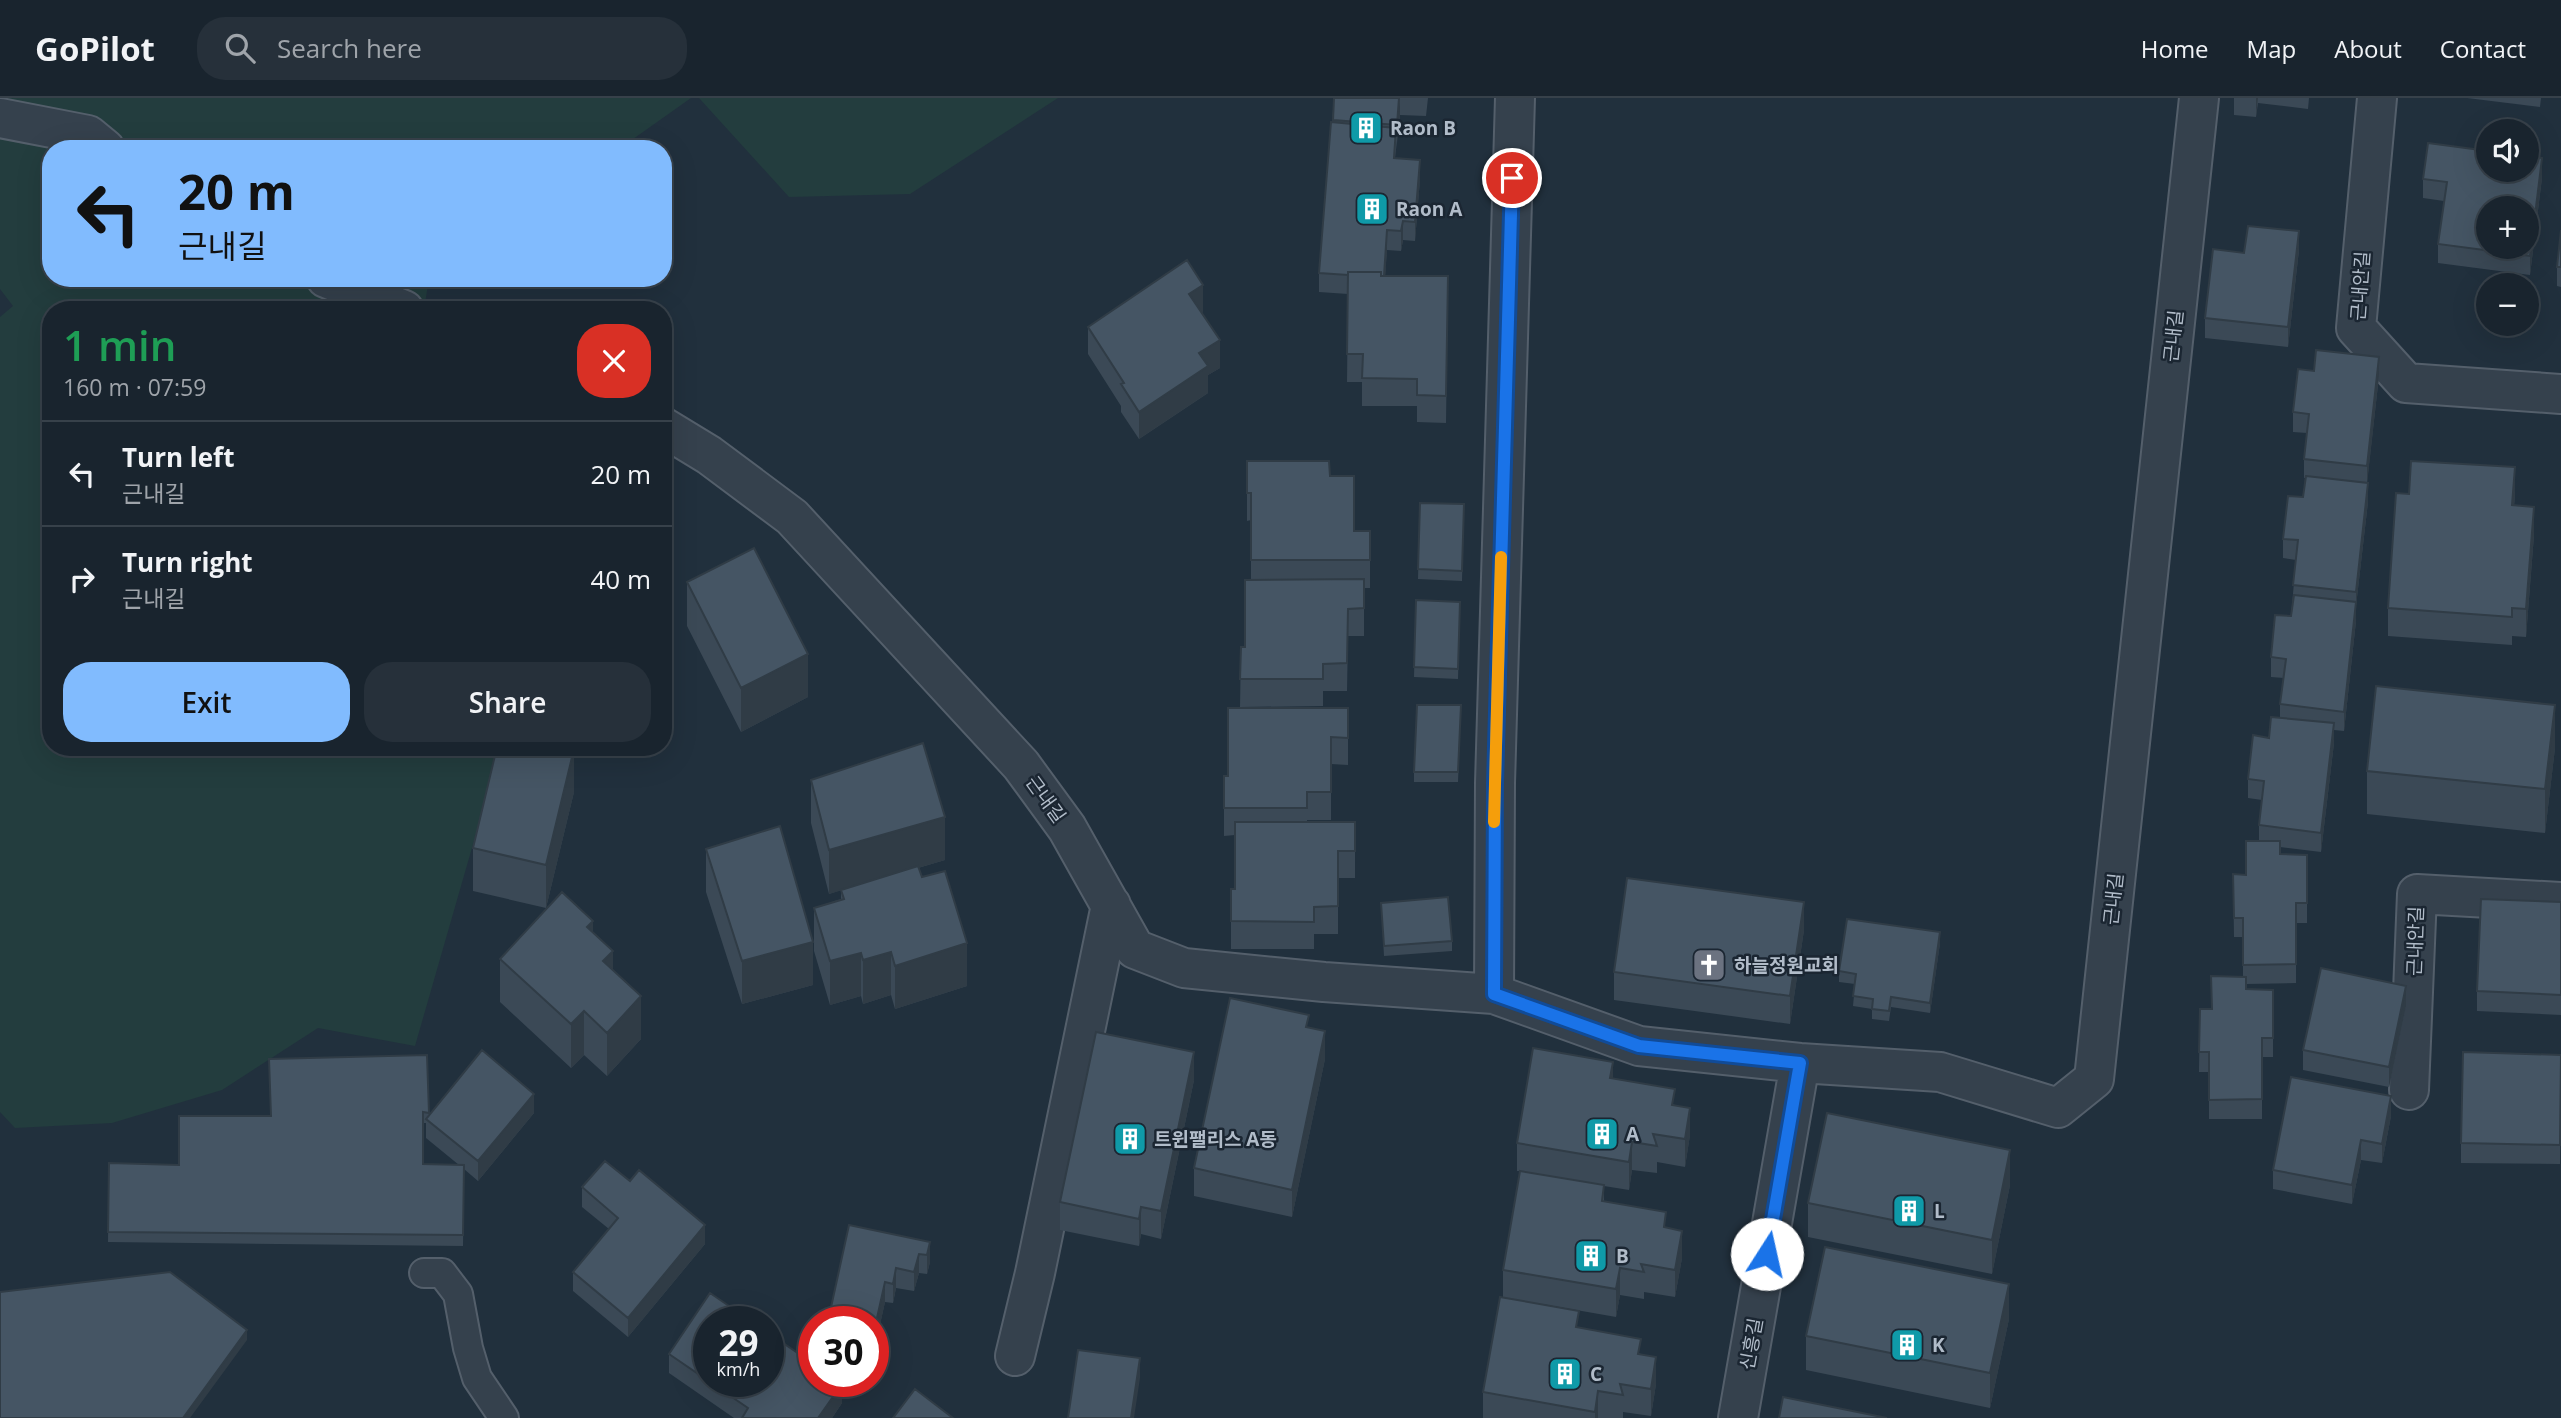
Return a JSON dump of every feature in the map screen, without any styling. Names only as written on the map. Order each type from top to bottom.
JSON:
[{"type":"street","points":[[1494,994],[1495,783],[1515,98]]},
{"type":"street","name":"근내길","points":[[672,432],[709,455],[792,517],[1021,765],[1067,828],[1135,948],[1184,968],[1324,982],[1494,994],[1639,1046],[1800,1063],[1940,1072],[2058,1108],[2094,1079],[2199,98]]},
{"type":"street","name":"근내안길","points":[[2376,98],[2356,328],[2406,383],[2561,394]]},
{"type":"street","points":[[0,118],[88,135],[94,140]]},
{"type":"street","points":[[348,287],[382,301]]},
{"type":"street","name":"근내안길","points":[[2409,1090],[2417,894],[2561,902]]},
{"type":"street","points":[[1015,1356],[1035,1273],[1111,905]]},
{"type":"street","name":"신흥길","points":[[1738,1418],[1800,1063]]},
{"type":"lane","points":[[424,1273],[442,1273],[458,1294],[468,1348],[477,1378],[504,1418]]},
{"type":"green space","points":[[0,98],[691,98],[632,140],[42,140],[42,287],[428,287],[425,301],[42,301],[42,756],[498,756],[415,1046],[318,1028],[222,1090],[112,1123],[15,1128],[0,1112],[0,317],[13,306],[0,289]]},
{"type":"green space","points":[[699,98],[1058,98],[910,194],[789,197]]},
{"type":"building","points":[[1334,98],[1399,98],[1397,125],[1333,120]]},
{"type":"building","name":"Raon A","points":[[1331,122],[1396,128],[1394,158],[1420,160],[1415,222],[1403,221],[1401,231],[1387,230],[1384,276],[1381,276],[1381,272],[1348,272],[1348,275],[1319,273]]},
{"type":"building","points":[[2428,143],[2476,149],[2476,182],[2539,182],[2539,158],[2542,158],[2537,196],[2476,196],[2476,249],[2438,244],[2447,182],[2423,179]]},
{"type":"building","points":[[2248,226],[2299,231],[2288,327],[2205,318],[2213,249],[2244,253]]},
{"type":"building","points":[[2561,230],[2561,267],[2557,267]]},
{"type":"building","points":[[1187,260],[1203,285],[1189,294],[1220,340],[1199,353],[1208,366],[1139,412],[1088,327]]},
{"type":"building","points":[[1348,272],[1381,272],[1381,276],[1448,276],[1446,396],[1417,395],[1417,379],[1362,378],[1363,354],[1347,354]]},
{"type":"building","points":[[2316,350],[2379,357],[2367,466],[2304,459],[2309,414],[2293,412],[2298,369],[2314,371]]},
{"type":"building","points":[[1247,461],[1329,461],[1330,476],[1354,476],[1354,531],[1370,531],[1370,560],[1251,560],[1251,493],[1247,493]]},
{"type":"building","points":[[2411,461],[2515,467],[2512,505],[2534,507],[2526,609],[2512,608],[2512,617],[2388,608],[2396,493],[2409,494]]},
{"type":"building","points":[[2306,476],[2368,483],[2356,592],[2293,585],[2298,540],[2283,539],[2288,496],[2303,497]]},
{"type":"building","points":[[1420,503],[1464,504],[1462,571],[1418,569]]},
{"type":"building","points":[[754,548],[808,654],[741,688],[687,582]]},
{"type":"building","points":[[1364,579],[1364,608],[1348,609],[1347,663],[1323,664],[1323,679],[1240,679],[1241,647],[1245,647],[1245,580]]},
{"type":"building","points":[[2294,595],[2356,602],[2344,712],[2280,704],[2286,659],[2271,657],[2275,615],[2291,616]]},
{"type":"building","points":[[1416,600],[1460,602],[1458,669],[1414,667]]},
{"type":"building","points":[[2376,686],[2555,705],[2545,789],[2367,771]]},
{"type":"building","points":[[1417,705],[1461,705],[1458,772],[1414,772]]},
{"type":"building","points":[[1228,708],[1348,708],[1348,738],[1331,737],[1331,792],[1307,792],[1307,808],[1224,808],[1224,776],[1228,776]]},
{"type":"building","points":[[2271,717],[2334,723],[2321,833],[2259,825],[2264,781],[2248,779],[2253,735],[2269,738]]},
{"type":"building","points":[[923,743],[945,817],[829,850],[811,780]]},
{"type":"building","points":[[495,756],[572,756],[546,865],[473,848]]},
{"type":"building","points":[[1235,822],[1355,822],[1355,851],[1338,851],[1338,906],[1314,907],[1314,922],[1231,921],[1231,889],[1235,889]]},
{"type":"building","points":[[780,826],[813,942],[742,961],[706,849]]},
{"type":"building","points":[[2246,841],[2280,841],[2280,854],[2307,855],[2307,903],[2296,903],[2296,964],[2243,965],[2243,918],[2234,918],[2233,874],[2246,875]]},
{"type":"building","points":[[918,866],[922,877],[945,871],[967,943],[895,966],[891,952],[863,960],[861,953],[830,961],[814,908],[844,899],[841,890]]},
{"type":"building","name":"하늘정원교회","points":[[1627,878],[1804,902],[1790,996],[1614,972]]},
{"type":"building","points":[[562,892],[593,921],[587,927],[613,951],[603,961],[641,996],[607,1033],[584,1011],[571,1024],[500,959]]},
{"type":"building","points":[[1448,897],[1452,941],[1384,946],[1381,903]]},
{"type":"building","points":[[2481,899],[2561,902],[2561,995],[2477,991]]},
{"type":"building","points":[[1847,919],[1940,932],[1930,1003],[1891,997],[1889,1011],[1872,1009],[1873,999],[1853,996],[1856,974],[1839,971]]},
{"type":"building","points":[[2321,968],[2406,986],[2389,1067],[2303,1050]]},
{"type":"building","points":[[2211,976],[2246,977],[2246,989],[2273,990],[2273,1038],[2262,1038],[2262,1099],[2209,1100],[2209,1052],[2199,1052],[2200,1009],[2212,1009]]},
{"type":"building","points":[[1230,998],[1309,1015],[1306,1027],[1325,1031],[1292,1190],[1194,1168]]},
{"type":"building","name":"트윈팰리스 A동","points":[[1096,1032],[1194,1052],[1161,1211],[1141,1207],[1139,1219],[1060,1202]]},
{"type":"building","name":"A","points":[[1533,1048],[1613,1062],[1610,1078],[1675,1089],[1672,1105],[1690,1108],[1685,1139],[1653,1134],[1657,1146],[1632,1142],[1629,1162],[1517,1143]]},
{"type":"building","points":[[482,1050],[534,1094],[478,1161],[426,1119]]},
{"type":"building","points":[[2463,1052],[2561,1055],[2560,1145],[2461,1143]]},
{"type":"building","points":[[427,1055],[429,1113],[423,1112],[423,1164],[464,1165],[463,1235],[108,1232],[109,1163],[179,1165],[179,1116],[271,1116],[269,1059]]},
{"type":"building","points":[[2291,1077],[2391,1096],[2382,1144],[2361,1140],[2352,1185],[2273,1170]]},
{"type":"building","name":"L","points":[[1827,1113],[2010,1150],[1992,1240],[1808,1203]]},
{"type":"building","points":[[605,1161],[630,1181],[639,1170],[705,1225],[628,1318],[573,1272],[618,1218],[582,1187]]},
{"type":"building","name":"B","points":[[1520,1171],[1604,1185],[1602,1201],[1666,1212],[1664,1227],[1682,1231],[1675,1270],[1641,1264],[1644,1272],[1620,1268],[1616,1289],[1503,1270]]},
{"type":"building","points":[[849,1225],[930,1242],[927,1255],[919,1254],[914,1272],[896,1268],[893,1284],[885,1282],[880,1306],[831,1306]]},
{"type":"building","name":"K","points":[[1825,1247],[2009,1284],[1990,1373],[1806,1336]]},
{"type":"building","points":[[170,1272],[247,1330],[183,1418],[0,1418],[0,1292]]},
{"type":"building","points":[[710,1293],[729,1306],[701,1306]]},
{"type":"building","name":"C","points":[[1500,1297],[1579,1311],[1576,1327],[1641,1339],[1638,1354],[1656,1357],[1651,1389],[1620,1384],[1623,1395],[1598,1391],[1595,1412],[1483,1392]]},
{"type":"building","points":[[693,1318],[693,1370],[669,1354]]},
{"type":"building","points":[[784,1344],[798,1353],[798,1397],[833,1397],[818,1418],[742,1418],[748,1408],[732,1397],[784,1397]]},
{"type":"building","points":[[1078,1350],[1140,1358],[1131,1418],[1068,1418]]},
{"type":"building","points":[[915,1389],[953,1418],[893,1418]]},
{"type":"building","points":[[1783,1397],[1887,1418],[1779,1418]]},
{"type":"slow traffic","points":[[1494,822],[1501,557]]},
{"type":"place","name":"Raon B","points":[[1366,128]]},
{"type":"place","name":"Raon A","points":[[1372,209]]},
{"type":"place","name":"하늘정원교회","points":[[1709,965]]},
{"type":"place","name":"A","points":[[1602,1134]]},
{"type":"place","name":"트윈팰리스 A동","points":[[1130,1139]]},
{"type":"place","name":"L","points":[[1909,1211]]},
{"type":"place","name":"B","points":[[1591,1256]]},
{"type":"place","name":"K","points":[[1907,1345]]},
{"type":"place","name":"C","points":[[1565,1374]]},
{"type":"route","points":[[1512,178],[1495,783],[1494,994],[1639,1046],[1800,1063],[1767,1254]]}]
